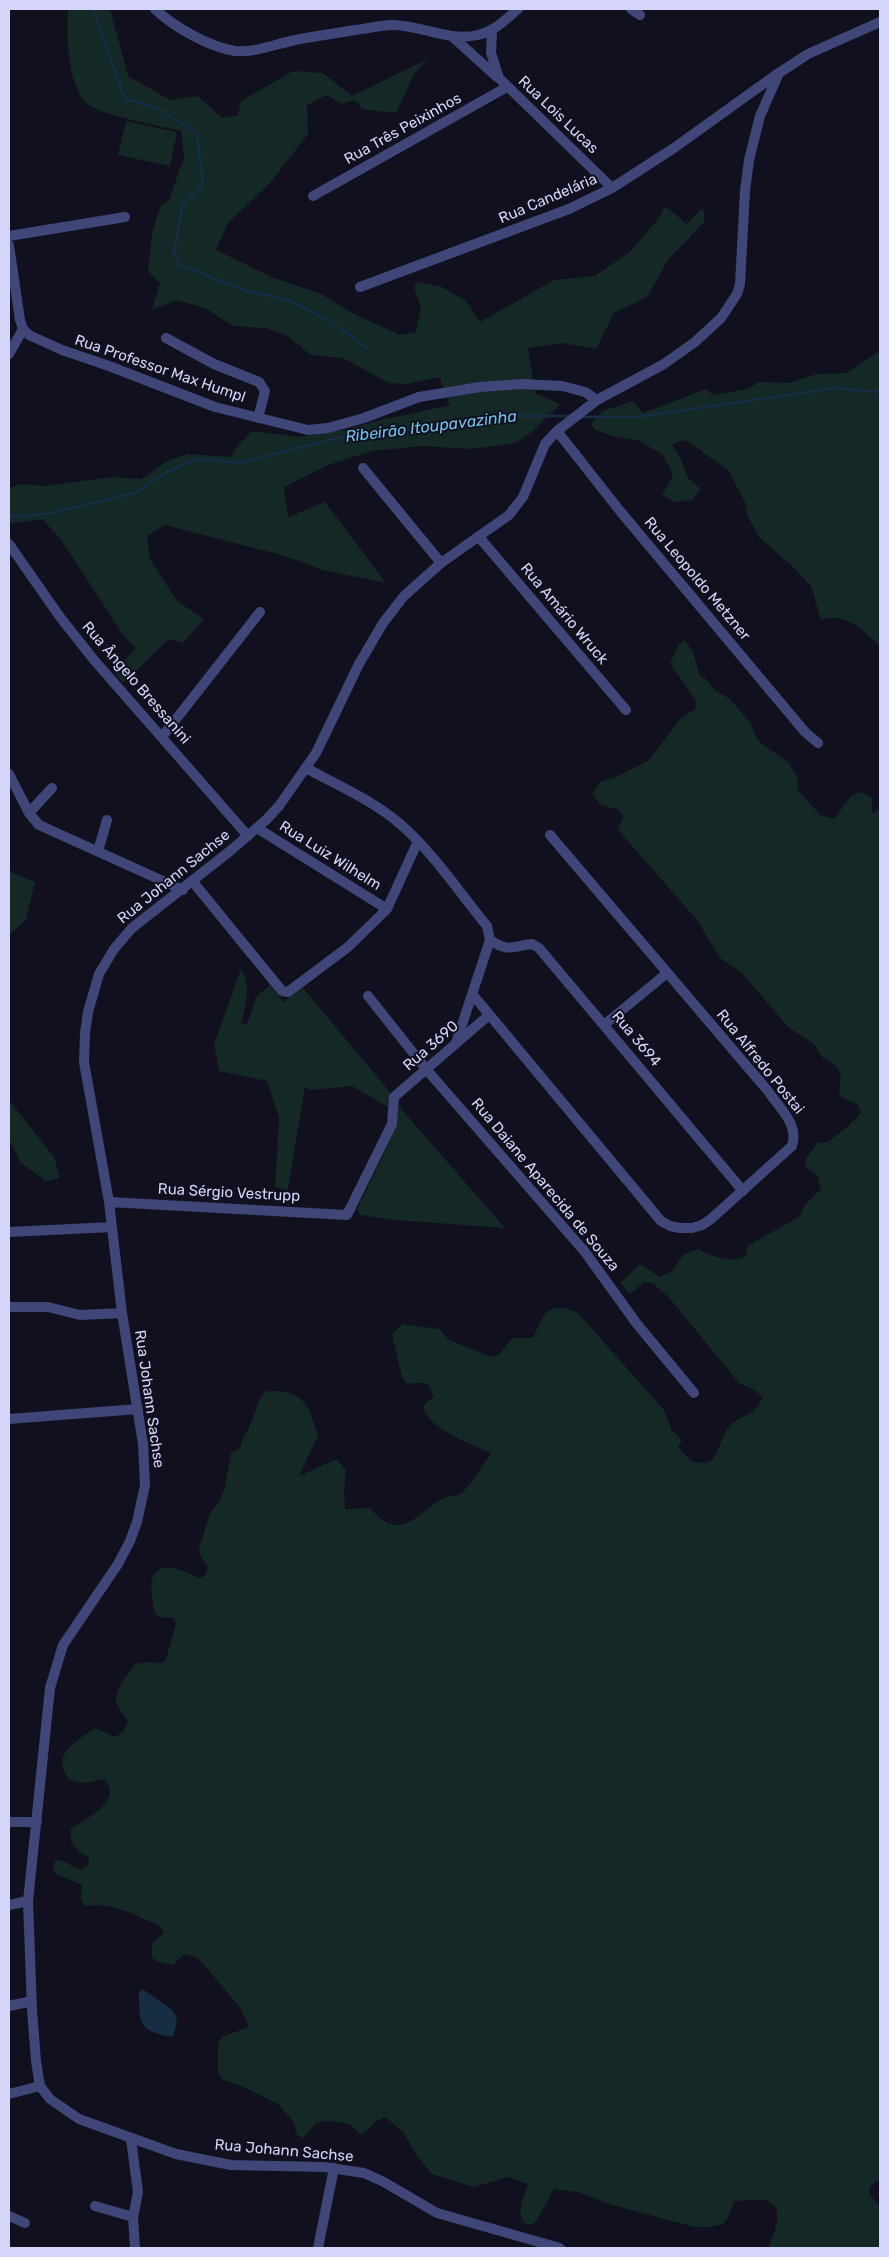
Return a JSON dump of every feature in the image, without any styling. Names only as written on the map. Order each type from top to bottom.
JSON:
[{"type":"street","points":[[155,9],[183,30],[218,46],[235,51],[249,51],[297,39],[391,25],[413,27],[454,38],[492,31],[518,9]]},
{"type":"street","points":[[597,400],[664,364],[695,342],[721,318],[737,294],[742,272],[745,191],[749,160],[760,116],[779,73],[808,54],[880,22]]},
{"type":"street","name":"Rua Lois Lucas","points":[[492,31],[491,53],[499,78],[507,88],[612,188]]},
{"type":"street","points":[[454,38],[499,78]]},
{"type":"street","name":"Rua Candelária","points":[[360,287],[569,209],[612,188],[674,148],[779,73]]},
{"type":"street","name":"Rua Três Peixinhos","points":[[313,196],[507,88]]},
{"type":"street","points":[[9,236],[125,217]]},
{"type":"street","points":[[9,245],[23,329],[9,354]]},
{"type":"street","name":"Rua Professor Max Humpl","points":[[23,329],[29,335],[62,350],[215,407],[308,430],[328,428],[364,418],[419,397],[480,387],[520,384],[562,386],[585,392],[597,400]]},
{"type":"street","points":[[166,338],[214,364],[259,382],[265,391],[258,418]]},
{"type":"street","name":"Rua Johann Sachse","points":[[560,2248],[437,2213],[382,2180],[364,2173],[334,2168],[231,2165],[176,2154],[79,2119],[62,2110],[50,2100],[40,2086],[36,2061],[32,2001],[28,1901],[48,1699],[58,1656],[118,1564],[130,1541],[143,1502],[145,1485],[145,1465],[138,1409],[122,1313],[109,1202],[84,1062],[83,1048],[88,1012],[99,974],[114,948],[132,928],[183,890],[248,836],[286,798],[323,741],[359,664],[383,623],[410,589],[441,563],[509,515],[527,488],[545,444],[557,431],[597,400]]},
{"type":"street","name":"Rua Leopoldo Metzner","points":[[557,431],[626,519],[805,732],[818,744]]},
{"type":"street","points":[[363,468],[441,563]]},
{"type":"street","name":"Rua Amário Wruck","points":[[479,537],[626,710]]},
{"type":"street","name":"Rua Ângelo Bressanini","points":[[9,544],[60,617],[94,660],[248,836]]},
{"type":"street","points":[[162,738],[260,612]]},
{"type":"street","points":[[306,768],[377,807],[418,841],[487,926],[490,940],[456,1044]]},
{"type":"street","points":[[9,774],[29,813],[39,825],[183,890]]},
{"type":"street","points":[[29,813],[52,788]]},
{"type":"street","points":[[98,851],[107,820]]},
{"type":"street","name":"Rua Luiz Wilhelm","points":[[257,828],[387,909]]},
{"type":"street","name":"Rua Alfredo Postai","points":[[473,995],[661,1221],[670,1226],[692,1228],[702,1225],[792,1146],[795,1136],[794,1127],[768,1092],[550,835]]},
{"type":"street","points":[[193,882],[285,992],[288,992],[348,947],[387,909],[418,841]]},
{"type":"street","name":"Rua 3694","points":[[490,940],[502,948],[514,948],[532,944],[539,948],[743,1190]]},
{"type":"street","points":[[604,1025],[667,973]]},
{"type":"street","name":"Rua Daiane Aparecida de Souza","points":[[368,996],[426,1069],[585,1252],[637,1324],[694,1393]]},
{"type":"street","name":"Rua 3690","points":[[347,1215],[392,1124],[392,1100],[490,1015]]},
{"type":"street","name":"Rua Sérgio Vestrupp","points":[[109,1202],[347,1215]]},
{"type":"street","points":[[9,1232],[112,1227]]},
{"type":"street","points":[[9,1307],[48,1307],[80,1315],[122,1313]]},
{"type":"street","points":[[9,1420],[138,1409]]},
{"type":"street","points":[[9,1822],[37,1822]]},
{"type":"street","points":[[9,1905],[28,1901]]},
{"type":"street","points":[[9,2006],[32,2001]]},
{"type":"street","points":[[9,2094],[40,2086]]},
{"type":"street","points":[[131,2139],[138,2192],[134,2217],[136,2248]]},
{"type":"street","points":[[318,2248],[334,2168]]},
{"type":"street","points":[[95,2206],[134,2217]]},
{"type":"street","points":[[9,2216],[25,2223]]},
{"type":"street","points":[[516,2248],[519,2237]]},
{"type":"green space","points":[[68,9],[110,9],[128,76],[170,100],[198,96],[222,118],[238,115],[241,101],[293,71],[323,73],[352,96],[428,59],[414,74],[396,113],[362,109],[355,100],[342,104],[326,95],[307,105],[308,134],[270,183],[228,223],[216,250],[274,278],[321,294],[354,314],[400,335],[416,332],[421,308],[414,287],[418,282],[440,286],[466,301],[480,322],[554,280],[595,276],[630,252],[658,219],[665,206],[687,224],[702,208],[704,213],[704,222],[668,260],[647,297],[614,313],[596,349],[563,343],[528,348],[535,393],[560,404],[533,431],[516,443],[472,449],[422,446],[372,451],[328,465],[284,487],[288,517],[325,502],[386,583],[323,570],[281,555],[165,525],[147,536],[150,559],[177,601],[204,619],[183,643],[169,639],[123,683],[114,672],[136,648],[123,635],[60,538],[42,519],[9,524],[9,488],[20,484],[46,486],[112,477],[142,479],[167,461],[187,454],[231,457],[236,448],[252,431],[299,437],[347,429],[450,405],[439,377],[407,384],[389,383],[343,358],[311,355],[286,335],[266,328],[233,326],[207,309],[177,300],[152,310],[160,283],[148,272],[152,233],[160,207],[169,200],[184,157],[181,131],[115,116],[92,107],[85,102],[79,94],[75,83],[69,58]]},
{"type":"green space","points":[[126,121],[177,132],[170,166],[118,155]]},
{"type":"green space","points":[[880,350],[880,646],[860,628],[846,620],[830,618],[821,620],[811,586],[792,566],[760,538],[748,517],[745,502],[728,470],[686,440],[672,444],[680,457],[688,478],[701,489],[692,500],[674,502],[662,495],[673,475],[663,455],[638,440],[616,437],[595,430],[591,424],[603,411],[633,401],[643,413],[706,389],[713,395],[747,389],[759,382],[789,383],[817,374],[847,373]]},
{"type":"green space","points":[[685,640],[693,652],[700,676],[706,679],[716,691],[730,699],[751,724],[756,737],[763,745],[788,762],[797,776],[798,790],[820,815],[834,819],[851,796],[861,792],[872,798],[872,813],[880,809],[880,2179],[870,2187],[870,2195],[880,2206],[880,2248],[768,2248],[776,2228],[777,2214],[775,2207],[771,2203],[763,2200],[734,2201],[728,2218],[723,2224],[709,2227],[694,2227],[609,2204],[579,2192],[554,2189],[537,2220],[531,2225],[524,2223],[521,2213],[528,2184],[508,2177],[473,2187],[432,2174],[418,2157],[403,2132],[385,2117],[378,2120],[361,2135],[350,2124],[327,2121],[316,2123],[304,2138],[297,2135],[293,2121],[278,2104],[244,2087],[223,2080],[218,2073],[218,2043],[222,2037],[249,2027],[239,2006],[197,1957],[184,1954],[173,1965],[159,1962],[152,1958],[152,1943],[164,1933],[161,1927],[124,1910],[95,1905],[84,1906],[81,1899],[82,1885],[54,1873],[53,1866],[56,1860],[82,1869],[88,1865],[89,1858],[77,1850],[72,1843],[71,1829],[101,1808],[110,1794],[109,1786],[103,1779],[82,1783],[68,1778],[63,1767],[63,1757],[73,1744],[95,1728],[115,1737],[123,1732],[128,1721],[119,1708],[116,1699],[122,1683],[135,1664],[163,1663],[166,1659],[176,1624],[174,1618],[158,1617],[155,1612],[152,1583],[154,1574],[166,1568],[183,1571],[200,1579],[206,1574],[208,1567],[200,1555],[199,1548],[210,1513],[219,1502],[225,1488],[231,1453],[240,1448],[259,1400],[265,1393],[270,1391],[288,1392],[301,1400],[309,1411],[318,1436],[299,1476],[337,1459],[346,1471],[344,1489],[345,1509],[370,1508],[380,1518],[390,1524],[398,1525],[415,1519],[444,1498],[461,1494],[491,1453],[441,1429],[426,1414],[423,1406],[434,1396],[427,1384],[406,1383],[402,1377],[392,1334],[403,1324],[439,1329],[449,1340],[492,1357],[499,1355],[512,1338],[533,1338],[544,1316],[553,1309],[567,1309],[577,1312],[664,1410],[671,1429],[682,1440],[678,1447],[691,1461],[703,1463],[710,1461],[718,1450],[729,1427],[738,1419],[756,1409],[763,1397],[753,1389],[739,1383],[670,1299],[653,1283],[644,1282],[630,1294],[620,1283],[640,1264],[660,1277],[672,1271],[683,1255],[697,1249],[727,1259],[746,1256],[747,1246],[799,1217],[805,1205],[821,1189],[818,1176],[805,1166],[805,1160],[817,1143],[828,1142],[861,1112],[857,1104],[843,1098],[839,1092],[841,1074],[835,1065],[822,1057],[814,1044],[788,1027],[742,973],[720,958],[697,920],[618,830],[623,817],[619,810],[601,805],[592,794],[600,782],[614,778],[648,761],[681,718],[695,709],[696,701],[670,664],[679,644]]},
{"type":"green space","points":[[9,871],[35,882],[26,920],[9,935]]},
{"type":"green space","points":[[241,969],[247,989],[241,1024],[247,1025],[256,997],[270,985],[283,1002],[302,987],[390,1092],[388,1107],[352,1086],[309,1090],[305,1086],[288,1190],[275,1187],[279,1118],[267,1081],[219,1071],[214,1044]]},
{"type":"green space","points":[[9,1100],[54,1157],[60,1178],[46,1181],[21,1163],[9,1140]]},
{"type":"green space","points":[[396,1103],[505,1228],[395,1220],[361,1215],[357,1209],[388,1145],[395,1124]]},
{"type":"water","points":[[142,1989],[176,2015],[177,2024],[172,2037],[153,2032],[143,2024],[139,2003],[139,1992]]},
{"type":"waterway","points":[[93,9],[125,99],[161,110],[197,134],[203,185],[182,206],[174,253],[180,265],[247,291],[291,301],[339,327],[368,349]]},
{"type":"waterway","name":"Ribeirão Itoupavazinha","points":[[581,417],[638,417],[836,388],[880,392]]},
{"type":"waterway","name":"Ribeirão Itoupavazinha","points":[[9,517],[47,514],[135,493],[168,471],[197,459],[240,463],[357,433],[414,430],[494,416],[569,416]]}]
